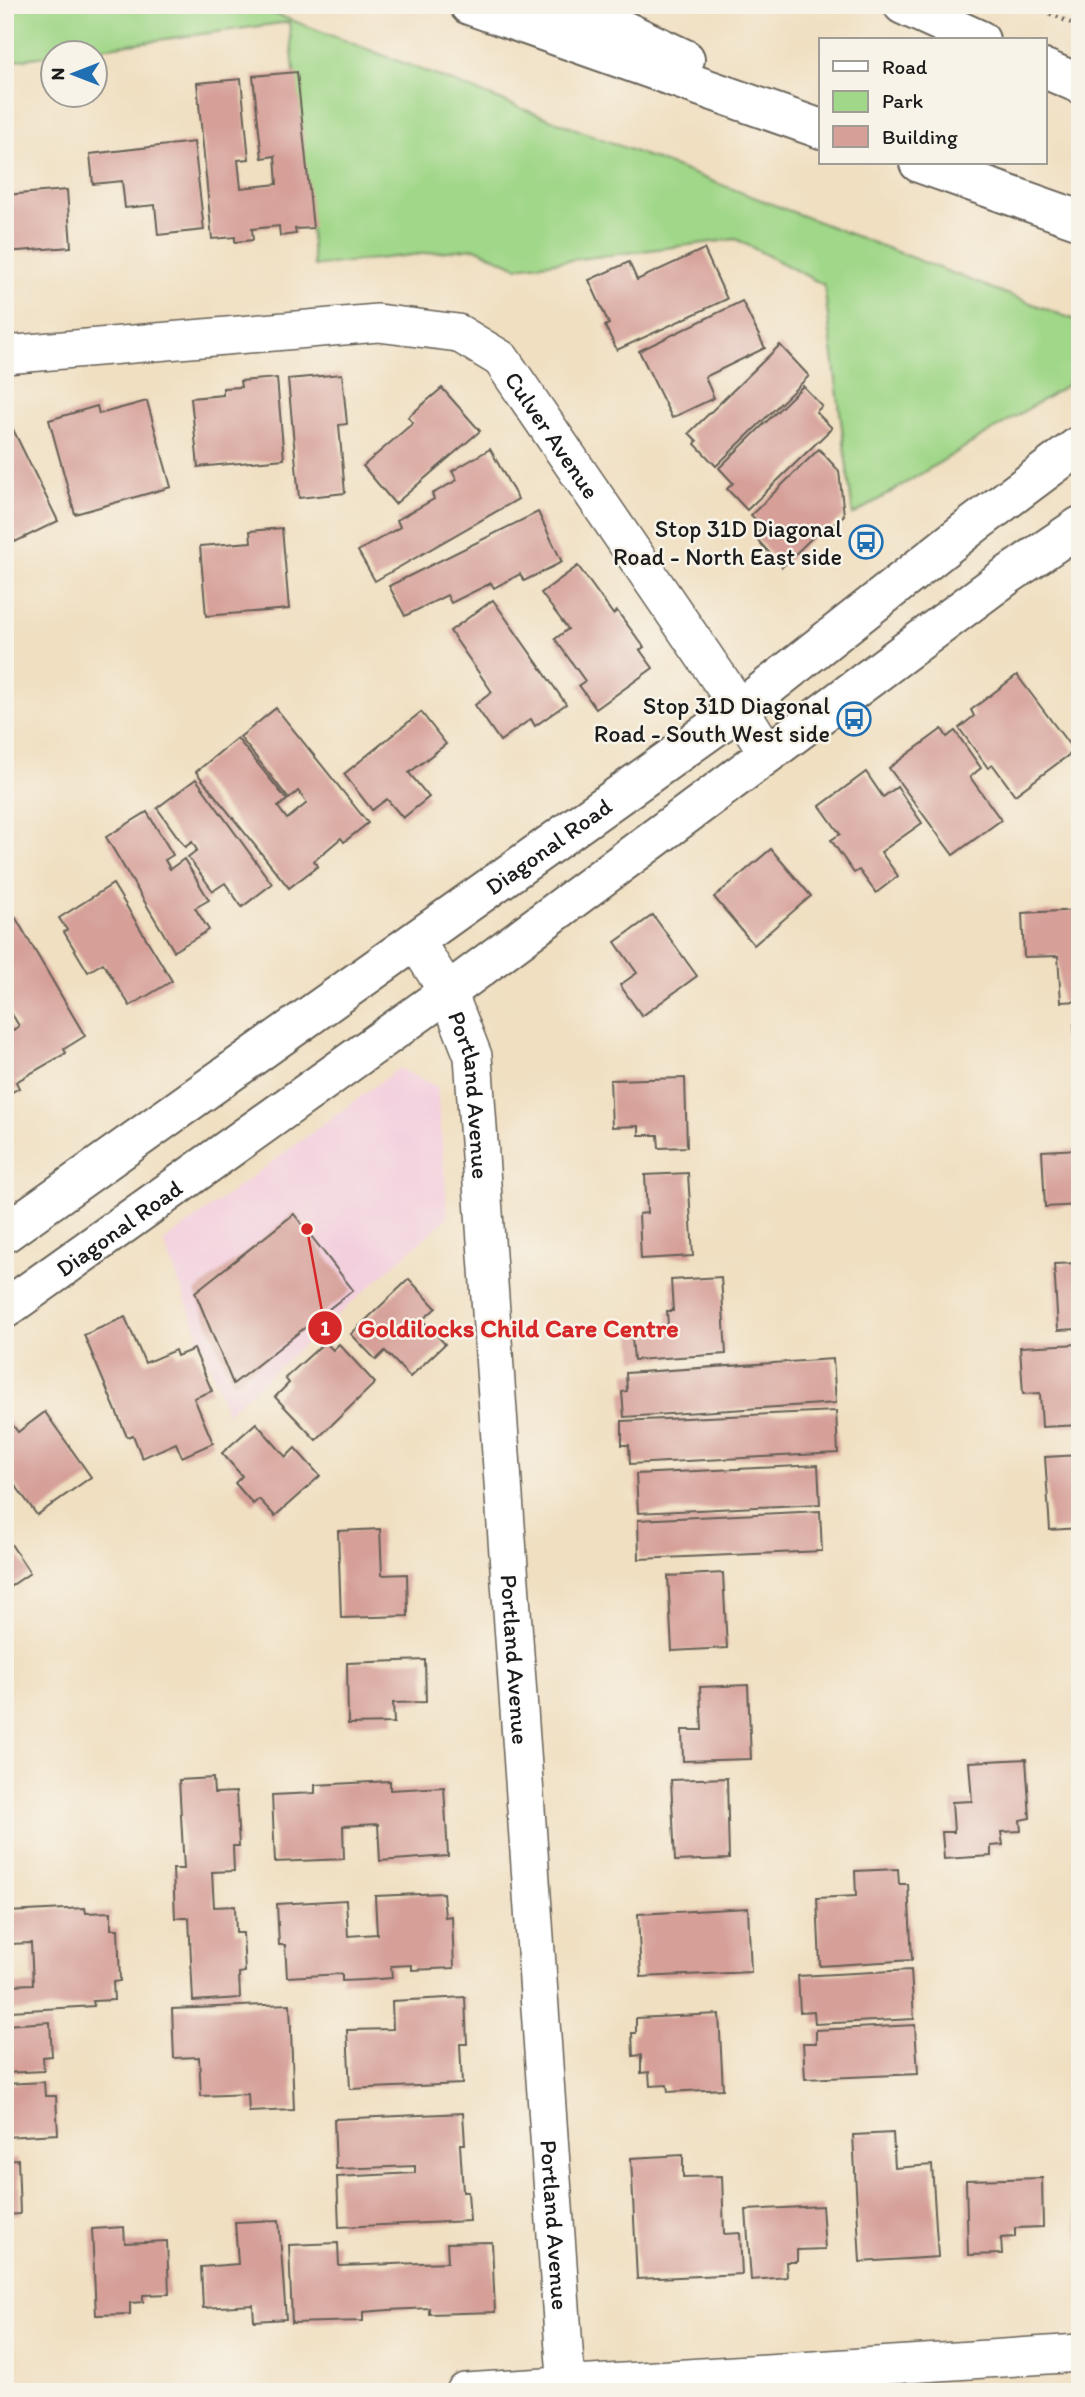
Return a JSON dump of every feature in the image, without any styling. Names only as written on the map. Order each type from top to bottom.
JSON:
[{"type":"main road","points":[[469,5],[819,128]]},
{"type":"main road","points":[[570,5],[819,120]]},
{"type":"main road","points":[[902,5],[976,38]]},
{"type":"main road","points":[[1046,69],[1080,84]]},
{"type":"main road","points":[[922,164],[1080,219]]},
{"type":"main road","name":"Diagonal Road","points":[[5,1233],[740,709],[973,525],[1080,445]]},
{"type":"main road","name":"Diagonal Road","points":[[5,1309],[448,992],[1008,575],[1080,526]]},
{"type":"street","name":"Culver Avenue","points":[[5,355],[378,323],[458,333],[501,359],[768,754]]},
{"type":"street","name":"Portland Avenue","points":[[416,942],[448,992],[473,1056],[566,2389]]},
{"type":"street","points":[[465,2392],[566,2389],[1080,2353]]},
{"type":"path","points":[[1031,5],[1080,27]]},
{"type":"shaded area","points":[[399,1068],[437,1087],[448,1217],[227,1413],[164,1242]]},
{"type":"green space","points":[[5,5],[252,5],[1080,322],[1080,371],[1064,387],[853,515],[824,285],[736,239],[517,267],[475,248],[314,266],[289,22],[108,47],[108,38],[38,38],[38,57],[5,62]]},
{"type":"building","points":[[297,72],[313,228],[295,229],[296,234],[280,236],[279,226],[252,229],[253,240],[235,242],[235,237],[212,239],[197,83],[241,79],[249,159],[238,160],[241,188],[277,184],[275,156],[262,158],[253,76]]},
{"type":"building","points":[[194,142],[204,230],[158,235],[155,205],[125,208],[122,181],[93,184],[90,154]]},
{"type":"building","points":[[67,190],[71,247],[5,252],[5,195]]},
{"type":"building","points":[[704,249],[727,299],[617,350],[605,326],[609,324],[589,280],[629,262],[637,280]]},
{"type":"building","points":[[742,301],[765,348],[705,377],[714,398],[672,418],[639,351]]},
{"type":"building","points":[[780,345],[809,376],[716,466],[695,444],[697,441],[689,433]]},
{"type":"building","points":[[342,374],[347,424],[339,425],[345,493],[299,498],[288,379]]},
{"type":"building","points":[[277,378],[284,459],[198,467],[191,398],[223,395],[223,388],[241,387],[240,381]]},
{"type":"building","points":[[803,386],[822,406],[816,412],[832,428],[747,510],[727,489],[733,483],[719,468]]},
{"type":"building","points":[[442,388],[480,431],[395,504],[363,466],[413,423],[408,417]]},
{"type":"building","points":[[147,401],[171,487],[75,514],[49,420],[97,406],[99,414]]},
{"type":"building","points":[[5,413],[58,521],[15,542],[5,523]]},
{"type":"building","points":[[490,449],[518,499],[375,581],[358,551],[400,527],[397,520],[434,499],[432,494],[457,480],[452,471]]},
{"type":"building","points":[[819,449],[839,471],[844,515],[825,532],[822,528],[782,567],[754,536],[763,527],[751,515]]},
{"type":"building","points":[[538,512],[562,562],[524,581],[520,574],[494,588],[491,583],[451,603],[447,595],[405,616],[389,586]]},
{"type":"building","points":[[282,528],[289,609],[206,616],[200,546],[251,542],[250,531]]},
{"type":"building","points":[[578,566],[613,614],[617,611],[644,647],[640,650],[653,668],[596,709],[579,685],[585,681],[555,639],[568,629],[541,593]]},
{"type":"building","points":[[493,600],[566,704],[535,726],[531,719],[500,741],[475,705],[492,692],[450,631]]},
{"type":"building","points":[[1017,675],[1074,751],[1015,795],[993,765],[988,768],[959,728],[974,716],[971,710]]},
{"type":"building","points":[[276,708],[368,823],[344,842],[341,838],[314,861],[318,866],[289,888],[196,772],[237,738],[287,800],[278,807],[287,819],[307,803],[298,791],[289,799],[240,737]]},
{"type":"building","points":[[421,712],[446,744],[409,773],[429,797],[403,818],[387,799],[372,810],[344,774]]},
{"type":"building","points":[[942,729],[947,737],[955,731],[981,768],[970,777],[1001,820],[953,855],[889,768]]},
{"type":"building","points":[[866,772],[883,797],[897,787],[922,823],[881,852],[898,876],[876,893],[859,870],[854,873],[831,840],[840,834],[820,806]]},
{"type":"building","points":[[196,779],[272,884],[242,907],[225,883],[213,891],[188,857],[197,850],[192,842],[185,847],[157,808]]},
{"type":"building","points":[[147,812],[173,855],[165,860],[170,869],[184,859],[209,900],[195,908],[209,930],[174,951],[106,837]]},
{"type":"building","points":[[771,849],[811,896],[754,945],[714,897]]},
{"type":"building","points":[[113,884],[172,981],[130,1006],[103,963],[88,972],[64,932],[67,930],[59,918]]},
{"type":"building","points":[[1080,910],[1080,1001],[1061,1002],[1058,956],[1024,957],[1022,913]]},
{"type":"building","points":[[14,915],[85,1036],[64,1049],[66,1053],[16,1082],[19,1088],[5,1096],[5,1017],[13,1030],[19,1026],[5,1002],[5,920]]},
{"type":"building","points":[[653,915],[697,976],[642,1016],[620,985],[637,973],[615,942]]},
{"type":"building","points":[[1074,1024],[1080,1024],[1080,1082],[1078,1082]]},
{"type":"building","points":[[685,1078],[687,1147],[659,1148],[658,1135],[639,1135],[639,1126],[612,1127],[610,1080]]},
{"type":"building","points":[[1080,1149],[1080,1205],[1045,1207],[1042,1151]]},
{"type":"building","points":[[688,1173],[693,1256],[641,1259],[639,1214],[647,1213],[645,1175]]},
{"type":"building","points":[[294,1214],[353,1290],[233,1384],[195,1292]]},
{"type":"building","points":[[1080,1263],[1080,1329],[1058,1330],[1054,1264]]},
{"type":"building","points":[[721,1277],[726,1354],[634,1360],[631,1328],[668,1325],[667,1311],[673,1311],[671,1280]]},
{"type":"building","points":[[409,1279],[436,1308],[422,1320],[445,1344],[410,1377],[385,1351],[376,1360],[351,1334]]},
{"type":"building","points":[[125,1317],[145,1363],[175,1350],[177,1356],[194,1349],[212,1391],[194,1398],[213,1443],[182,1457],[176,1443],[142,1458],[133,1435],[127,1437],[84,1335]]},
{"type":"building","points":[[325,1342],[333,1350],[339,1344],[375,1383],[316,1440],[275,1397],[289,1383],[285,1378]]},
{"type":"building","points":[[1080,1344],[1080,1425],[1042,1427],[1040,1393],[1023,1394],[1020,1347]]},
{"type":"building","points":[[833,1359],[836,1403],[624,1417],[622,1392],[627,1391],[626,1373]]},
{"type":"building","points":[[836,1411],[838,1453],[630,1464],[629,1445],[622,1445],[622,1421]]},
{"type":"building","points":[[45,1412],[91,1477],[37,1515],[5,1471],[5,1415],[18,1432]]},
{"type":"building","points":[[256,1423],[286,1457],[295,1448],[320,1476],[275,1516],[259,1499],[253,1504],[235,1483],[242,1476],[222,1453]]},
{"type":"building","points":[[1080,1455],[1080,1528],[1050,1530],[1045,1457]]},
{"type":"building","points":[[818,1465],[820,1504],[638,1513],[636,1474]]},
{"type":"building","points":[[820,1511],[822,1551],[639,1559],[638,1520]]},
{"type":"building","points":[[380,1529],[382,1575],[407,1574],[408,1616],[341,1618],[338,1531]]},
{"type":"building","points":[[5,1535],[30,1573],[5,1593]]},
{"type":"building","points":[[723,1573],[727,1648],[672,1651],[668,1576]]},
{"type":"building","points":[[425,1660],[426,1702],[393,1703],[394,1723],[348,1724],[347,1663]]},
{"type":"building","points":[[748,1685],[751,1759],[683,1761],[682,1730],[702,1730],[700,1687]]},
{"type":"building","points":[[1026,1759],[1030,1818],[1020,1820],[1021,1831],[1001,1832],[1003,1845],[991,1846],[991,1856],[944,1859],[942,1832],[954,1832],[952,1802],[972,1801],[969,1762]]},
{"type":"building","points":[[213,1778],[214,1793],[236,1792],[239,1846],[233,1846],[234,1871],[212,1872],[214,1907],[235,1906],[236,1933],[243,1933],[245,1972],[239,1973],[240,1998],[193,2001],[189,1918],[175,1918],[173,1869],[184,1869],[179,1780]]},
{"type":"building","points":[[727,1778],[729,1859],[675,1861],[671,1780]]},
{"type":"building","points":[[390,1781],[390,1790],[444,1787],[448,1856],[380,1861],[378,1824],[343,1826],[344,1859],[275,1862],[272,1795],[315,1793],[315,1785]]},
{"type":"building","points":[[898,1869],[899,1884],[908,1884],[912,1960],[820,1966],[817,1898],[856,1896],[855,1871]]},
{"type":"building","points":[[443,1893],[445,1917],[452,1916],[454,1968],[412,1970],[412,1965],[391,1966],[392,1978],[365,1980],[342,1981],[342,1974],[287,1977],[285,1945],[279,1945],[277,1904],[346,1900],[348,1936],[377,1934],[375,1896]]},
{"type":"building","points":[[85,1908],[86,1913],[111,1912],[111,1929],[118,1929],[120,1981],[113,1982],[114,2000],[93,2001],[94,2006],[11,2011],[10,1985],[33,1984],[31,1943],[10,1944],[8,1912]]},
{"type":"building","points":[[748,1908],[751,1972],[641,1977],[638,1914]]},
{"type":"building","points":[[911,1970],[914,2019],[815,2024],[814,2011],[800,2012],[798,1976]]},
{"type":"building","points":[[465,1997],[467,2044],[460,2044],[462,2084],[350,2089],[347,2030],[393,2029],[392,2001]]},
{"type":"building","points":[[290,2004],[294,2110],[249,2112],[248,2094],[201,2096],[199,2057],[174,2058],[172,2009]]},
{"type":"building","points":[[719,2014],[723,2089],[668,2092],[667,2085],[650,2086],[649,2072],[641,2073],[641,2055],[633,2056],[632,2033],[636,2033],[636,2018]]},
{"type":"building","points":[[50,2022],[52,2056],[43,2057],[44,2071],[5,2073],[5,2025]]},
{"type":"building","points":[[915,2025],[918,2074],[805,2079],[803,2043],[816,2043],[816,2030]]},
{"type":"building","points":[[44,2082],[45,2096],[56,2096],[58,2134],[5,2137],[5,2084]]},
{"type":"building","points":[[463,2113],[465,2144],[460,2144],[463,2192],[468,2192],[470,2221],[339,2227],[337,2177],[415,2173],[415,2166],[336,2169],[334,2119]]},
{"type":"building","points":[[893,2133],[895,2168],[932,2165],[938,2257],[860,2262],[853,2135]]},
{"type":"building","points":[[683,2155],[683,2177],[722,2176],[724,2234],[740,2233],[742,2274],[637,2279],[631,2158]]},
{"type":"building","points":[[18,2159],[20,2214],[5,2215],[5,2160]]},
{"type":"building","points":[[1042,2178],[1043,2227],[1015,2228],[1015,2237],[1001,2238],[1002,2254],[968,2255],[966,2180]]},
{"type":"building","points":[[1080,2199],[1080,2238],[1078,2238],[1075,2200]]},
{"type":"building","points":[[822,2206],[825,2249],[797,2250],[797,2262],[786,2262],[787,2277],[751,2280],[746,2210]]},
{"type":"building","points":[[279,2220],[286,2319],[254,2321],[253,2305],[203,2308],[201,2267],[238,2264],[235,2222]]},
{"type":"building","points":[[124,2227],[125,2243],[167,2241],[169,2294],[143,2295],[143,2302],[130,2303],[130,2314],[96,2315],[92,2229]]},
{"type":"building","points":[[492,2242],[495,2312],[429,2314],[429,2308],[389,2310],[363,2312],[363,2321],[292,2323],[289,2245],[338,2243],[339,2266],[448,2262],[447,2243]]},
{"type":"place","name":"Stop 31D Diagonal Road - North East side","points":[[866,542]]},
{"type":"place","name":"Stop 31D Diagonal Road - South West side","points":[[854,719]]},
{"type":"place","name":"Goldilocks Child Care Centre","points":[[307,1229]]}]
